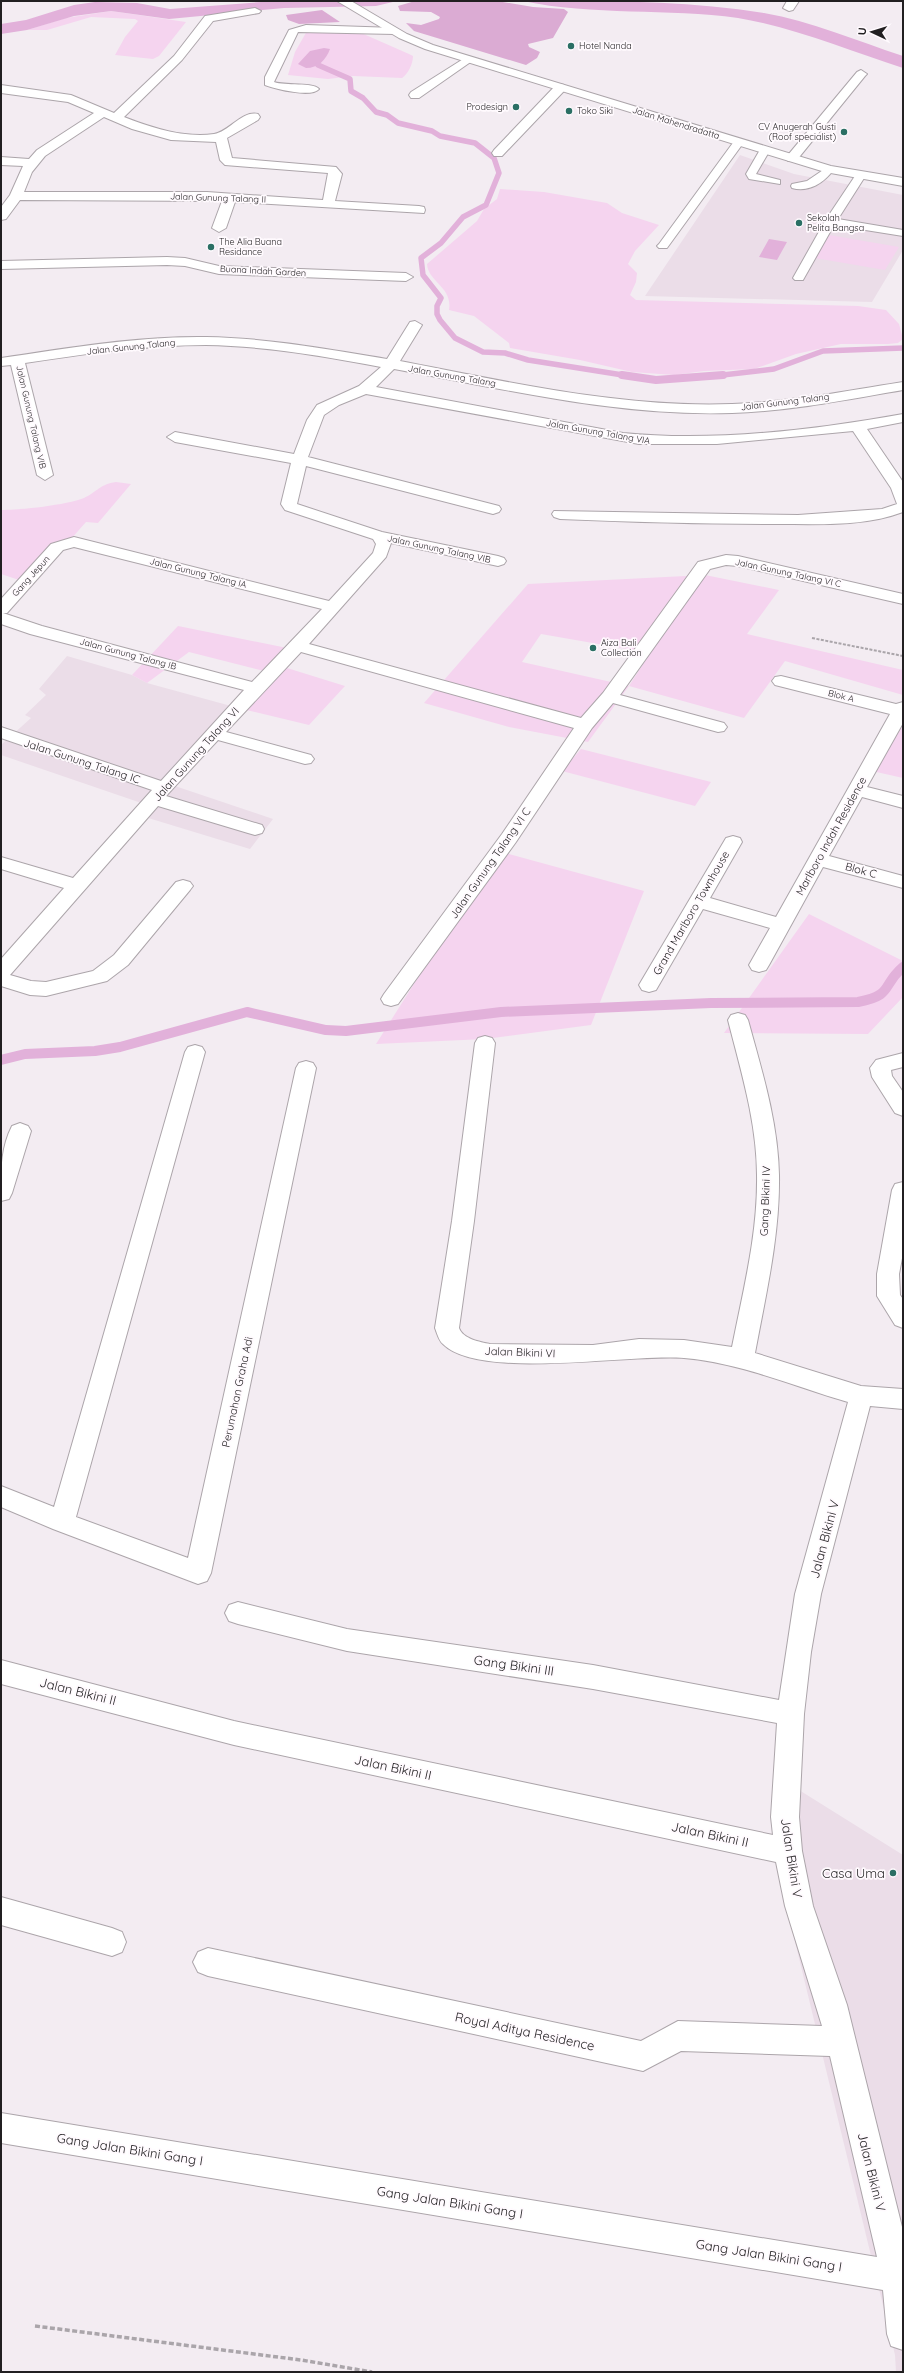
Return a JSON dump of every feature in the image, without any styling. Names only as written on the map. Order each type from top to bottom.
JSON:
[{"type":"main road","points":[[118,117],[178,58],[206,21],[244,1]]},
{"type":"main road","name":"Jalan Mahendradatta","points":[[343,1],[395,31],[429,47],[792,158],[861,176],[903,180]]},
{"type":"main road","points":[[218,15],[255,11]]},
{"type":"main road","points":[[414,95],[468,59]]},
{"type":"main road","points":[[792,158],[861,74]]},
{"type":"main road","points":[[498,153],[560,88]]},
{"type":"main road","points":[[1,89],[71,99],[118,117],[136,126],[170,136],[218,138],[254,117]]},
{"type":"main road","points":[[1,216],[16,196],[31,164],[58,140],[103,112]]},
{"type":"main road","points":[[218,138],[222,140],[226,160],[229,162],[335,171],[336,174],[328,204]]},
{"type":"main road","points":[[1,161],[31,164]]},
{"type":"main road","name":"Jalan Gunung Talang II","points":[[16,196],[230,197],[420,210]]},
{"type":"main road","points":[[219,228],[230,197]]},
{"type":"main road","name":"Buana Indah Garden","points":[[1,265],[167,261],[185,262],[219,270],[406,277]]},
{"type":"main road","points":[[300,460],[318,413],[330,403],[364,389],[392,365],[415,325]]},
{"type":"main road","name":"Jalan Gunung Talang","points":[[1,362],[156,342],[219,342],[291,348],[569,396],[676,408],[710,409],[764,406],[903,386]]},
{"type":"main road","name":"Jalan Gunung Talang VIB","points":[[17,359],[45,475]]},
{"type":"main road","name":"Jalan Gunung Talang VIA","points":[[364,389],[652,442],[678,442],[769,436],[858,427],[903,418]]},
{"type":"main road","points":[[858,427],[899,488],[903,502]]},
{"type":"main road","points":[[175,437],[300,460],[493,509]]},
{"type":"main road","name":"Jalan Gunung Talang VIB","points":[[300,460],[289,497],[289,504],[291,507],[379,536],[411,541],[498,562]]},
{"type":"main road","points":[[560,514],[725,520],[803,519],[890,514],[903,507]]},
{"type":"main road","name":"Jalan Gunung Talang VI","points":[[1,972],[160,793],[256,688],[298,646],[332,606],[380,554],[384,544],[379,536]]},
{"type":"main road","name":"Jalan Gunung Talang IA","points":[[63,544],[80,543],[332,606]]},
{"type":"main road","name":"Gang Jepun","points":[[1,609],[57,547],[63,544]]},
{"type":"main road","name":"Jalan Gunung Talang VI C","points":[[391,999],[509,838],[586,725],[609,697],[704,565],[714,562],[738,561],[903,599]]},
{"type":"main road","name":"Jalan Gunung Talang IB","points":[[1,618],[36,630],[256,688]]},
{"type":"main road","points":[[298,646],[586,725]]},
{"type":"main road","name":"Blok A","points":[[781,681],[902,709]]},
{"type":"main road","points":[[609,697],[718,727]]},
{"type":"main road","name":"Marlboro Indah Residence","points":[[759,964],[902,709]]},
{"type":"main road","name":"Jalan Gunung Talang IC","points":[[1,732],[255,830]]},
{"type":"main road","points":[[214,734],[305,759]]},
{"type":"main road","points":[[856,790],[903,802]]},
{"type":"main road","name":"Grand Marlboro Townhouse","points":[[649,985],[733,842]]},
{"type":"main road","name":"Blok C","points":[[818,859],[903,882]]},
{"type":"main road","points":[[1,863],[78,886]]},
{"type":"main road","points":[[1,979],[30,988],[46,989],[100,976],[121,960],[183,886]]},
{"type":"main road","points":[[697,901],[781,925]]},
{"type":"main road","name":"Gang Bikini IV","points":[[738,1020],[760,1102],[768,1174],[765,1235],[742,1358]]},
{"type":"main road","name":"Jalan Bikini VI","points":[[485,1043],[463,1221],[447,1328],[451,1338],[471,1349],[490,1353],[593,1354],[639,1348],[684,1349],[742,1358],[796,1377],[861,1396]]},
{"type":"main road","points":[[62,1522],[195,1052]]},
{"type":"main road","points":[[903,1060],[883,1064],[880,1068],[882,1077],[903,1108]]},
{"type":"main road","name":"Perumahan Graha Adi","points":[[1,1496],[62,1522],[198,1574],[306,1068]]},
{"type":"main road","points":[[1,1193],[20,1131]]},
{"type":"main road","points":[[903,1190],[888,1274],[889,1296],[903,1319]]},
{"type":"main road","points":[[861,1396],[903,1398]]},
{"type":"main road","name":"Jalan Bikini V","points":[[861,1396],[808,1594],[798,1652],[791,1714],[785,1817],[788,1851],[799,1906],[832,2005],[898,2276],[903,2334]]},
{"type":"main road","name":"Gang Bikini III","points":[[238,1613],[347,1640],[593,1677],[791,1714]]},
{"type":"main road","name":"Jalan Bikini II","points":[[1,1672],[234,1733],[788,1851]]},
{"type":"main road","points":[[1,1911],[112,1942]]},
{"type":"main road","name":"Royal Aditya Residence","points":[[208,1962],[643,2056],[678,2036],[841,2042]]},
{"type":"main road","name":"Gang Jalan Bikini Gang I","points":[[1,2128],[898,2276]]},
{"type":"lane","points":[[314,89],[281,88],[269,83],[270,77],[294,30],[306,28],[395,31]]},
{"type":"lane","points":[[663,246],[739,142]]},
{"type":"lane","points":[[765,150],[751,174],[753,177],[776,182]]},
{"type":"lane","points":[[796,186],[810,186],[829,168]]},
{"type":"lane","points":[[799,278],[831,221],[861,176]]},
{"type":"lane","points":[[831,221],[900,233]]},
{"type":"path","points":[[812,638],[903,656]]},
{"type":"path","points":[[35,2326],[301,2360],[372,2372]]},
{"type":"shaded area","points":[[275,1],[397,1],[376,6],[284,8],[169,19],[111,11],[74,16],[27,30],[1,34],[1,24],[26,20],[74,5],[95,2],[137,3],[170,9]]},
{"type":"shaded area","points":[[415,1],[497,1],[533,7],[564,9],[568,12],[553,38],[528,44],[529,47],[540,52],[537,58],[526,65],[414,31],[406,23],[421,25],[439,19],[440,17],[431,12],[400,11],[398,6]]},
{"type":"shaded area","points":[[523,1],[614,1],[674,3],[764,13],[817,26],[903,56],[903,68],[800,33],[738,18],[685,13],[576,9]]},
{"type":"shaded area","points":[[322,10],[340,22],[299,24],[288,20],[286,15]]},
{"type":"shaded area","points":[[111,11],[186,22],[159,56],[153,59],[115,55],[125,37],[138,21],[135,19],[91,17],[47,30],[27,30],[66,18]]},
{"type":"shaded area","points":[[307,31],[359,32],[413,56],[412,62],[408,71],[402,78],[353,76],[328,79],[288,75],[295,52]]},
{"type":"shaded area","points":[[324,48],[330,49],[324,60],[318,65],[306,68],[298,64],[310,51]]},
{"type":"shaded area","name":"Sekolah Pelita Bangsa","points":[[740,155],[794,174],[903,195],[903,250],[872,302],[645,296]]},
{"type":"shaded area","points":[[500,189],[544,192],[607,203],[622,213],[659,225],[635,251],[628,264],[637,273],[636,282],[630,295],[636,300],[858,306],[886,310],[899,324],[903,339],[898,343],[888,344],[841,344],[796,354],[754,369],[704,371],[674,375],[632,372],[580,360],[510,348],[509,343],[474,316],[449,310],[447,296],[444,290],[431,276],[427,264],[477,221],[484,209],[497,199]]},
{"type":"shaded area","points":[[829,235],[899,247],[885,270],[815,258]]},
{"type":"shaded area","points":[[769,239],[787,242],[777,260],[759,257]]},
{"type":"shaded area","points":[[116,482],[131,484],[98,523],[86,522],[31,584],[1,574],[1,510],[43,507],[76,501],[88,496],[106,484]]},
{"type":"shaded area","points":[[705,575],[779,590],[747,634],[903,670],[903,695],[785,661],[744,718],[629,686],[588,742],[509,727],[424,703],[528,584]],"holes":[[[541,634],[650,653],[629,686],[522,662]]]},
{"type":"shaded area","points":[[178,626],[302,651],[287,668],[345,686],[309,725],[242,709],[280,675],[189,652],[147,683],[132,675]]},
{"type":"shaded area","points":[[67,656],[132,675],[147,683],[242,709],[175,786],[273,819],[250,849],[145,817],[153,807],[1,755],[1,745],[31,718],[25,715],[46,695],[39,689]]},
{"type":"shaded area","points":[[903,726],[903,778],[872,771]]},
{"type":"shaded area","points":[[581,749],[711,782],[695,806],[562,771]]},
{"type":"shaded area","points":[[498,851],[644,891],[591,1025],[485,1039],[376,1044]]},
{"type":"shaded area","points":[[809,914],[903,961],[903,997],[868,1034],[724,1033]]},
{"type":"shaded area","points":[[799,1790],[903,1855],[903,2372],[896,2372],[895,2355],[784,1896]]},
{"type":"waterway","points":[[318,65],[350,79],[351,91],[363,98],[376,112],[387,115],[398,123],[432,131],[440,136],[475,143],[494,158],[499,173],[486,205],[463,217],[441,243],[421,258],[423,275],[441,298],[437,306],[437,314],[455,338],[483,352],[505,353],[528,360],[629,376]]},
{"type":"waterway","points":[[722,375],[774,369],[823,351],[903,348]]},
{"type":"waterway","points":[[622,375],[656,380],[722,375]]},
{"type":"waterway","points":[[714,376],[722,375]]},
{"type":"waterway","points":[[1,1060],[25,1054],[95,1051],[120,1047],[247,1012],[326,1030],[346,1031],[501,1012],[711,1003],[858,1002],[882,993],[903,967]]},
{"type":"place","name":"Hotel Nanda","points":[[571,46]]},
{"type":"place","name":"Prodesign","points":[[516,107]]},
{"type":"place","name":"Toko Siki","points":[[569,111]]},
{"type":"place","name":"CV Anugerah Gusti (Roof specialist)","points":[[844,132]]},
{"type":"place","name":"Sekolah Pelita Bangsa","points":[[799,223]]},
{"type":"place","name":"The Alia Buana Residance","points":[[211,247]]},
{"type":"place","name":"Aiza Bali Collection","points":[[593,648]]},
{"type":"place","name":"Casa Uma","points":[[893,1873]]}]
